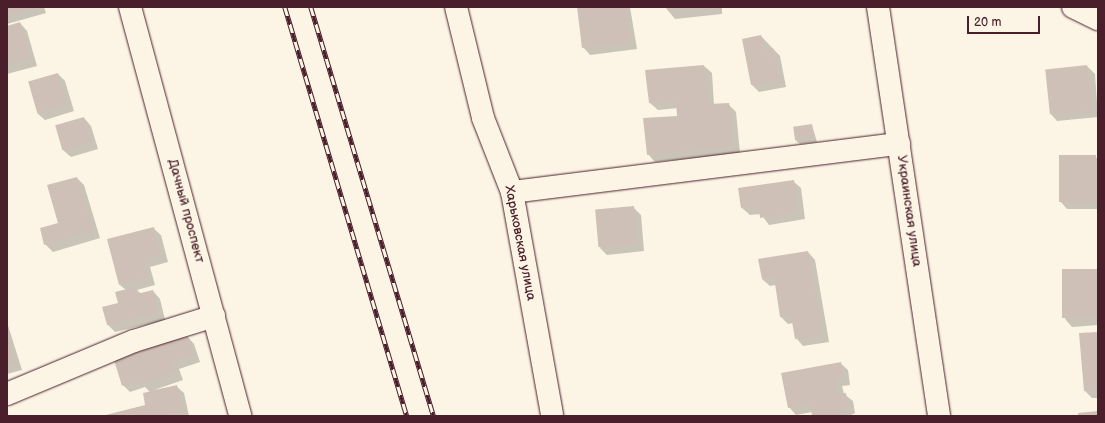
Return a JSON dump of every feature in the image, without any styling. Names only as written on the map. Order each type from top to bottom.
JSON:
[{"type":"street","name":"Дачный проспект","points":[[130,7],[240,416]]},
{"type":"street","name":"Харьковская улица","points":[[456,7],[483,118],[512,192],[552,414]]},
{"type":"street","name":"Украинская улица","points":[[878,7],[939,416]]},
{"type":"street","points":[[1073,7],[1098,19]]},
{"type":"street","points":[[512,192],[899,144]]},
{"type":"street","points":[[7,394],[134,341],[214,316]]},
{"type":"building","points":[[7,7],[34,7],[34,8],[7,15]]},
{"type":"building","points":[[577,7],[626,7],[630,42],[582,48]]},
{"type":"building","points":[[20,22],[30,58],[7,65],[7,26]]},
{"type":"building","points":[[761,35],[764,50],[773,48],[779,80],[751,85],[742,39]]},
{"type":"building","points":[[704,65],[707,104],[729,103],[733,146],[647,155],[643,118],[677,116],[676,101],[649,103],[645,70]]},
{"type":"building","points":[[1087,65],[1092,110],[1050,114],[1045,69]]},
{"type":"building","points":[[58,73],[67,104],[37,112],[28,82]]},
{"type":"building","points":[[84,117],[91,142],[62,150],[55,125]]},
{"type":"building","points":[[812,124],[814,138],[795,141],[793,127]]},
{"type":"building","points":[[1059,155],[1096,155],[1096,202],[1059,202]]},
{"type":"building","points":[[77,177],[93,231],[44,245],[40,228],[58,223],[47,185]]},
{"type":"building","points":[[794,180],[798,212],[760,218],[759,206],[741,208],[738,188]]},
{"type":"building","points":[[634,206],[637,244],[598,247],[595,209]]},
{"type":"building","points":[[154,227],[161,255],[143,259],[148,277],[119,285],[107,239]]},
{"type":"building","points":[[808,251],[822,334],[795,339],[791,316],[780,317],[774,277],[762,279],[758,259]]},
{"type":"building","points":[[1062,269],[1098,269],[1098,318],[1062,318]]},
{"type":"building","points":[[135,287],[137,294],[153,290],[158,313],[107,325],[102,307],[118,303],[115,292]]},
{"type":"building","points":[[1098,332],[1098,390],[1084,391],[1079,333]]},
{"type":"building","points":[[7,333],[15,363],[7,365]]},
{"type":"building","points":[[187,335],[194,355],[172,362],[176,372],[140,384],[139,380],[122,386],[114,360]]},
{"type":"building","points":[[841,362],[844,378],[835,379],[838,394],[846,393],[848,406],[841,407],[843,416],[812,416],[810,404],[788,408],[781,373]]},
{"type":"building","points":[[177,385],[183,411],[161,416],[102,416],[145,405],[143,393]]},
{"type":"building","points":[[1098,411],[1098,416],[1078,416],[1078,413]]},
{"type":"railway","points":[[285,7],[407,416]]},
{"type":"railway","points":[[311,7],[434,416]]}]
